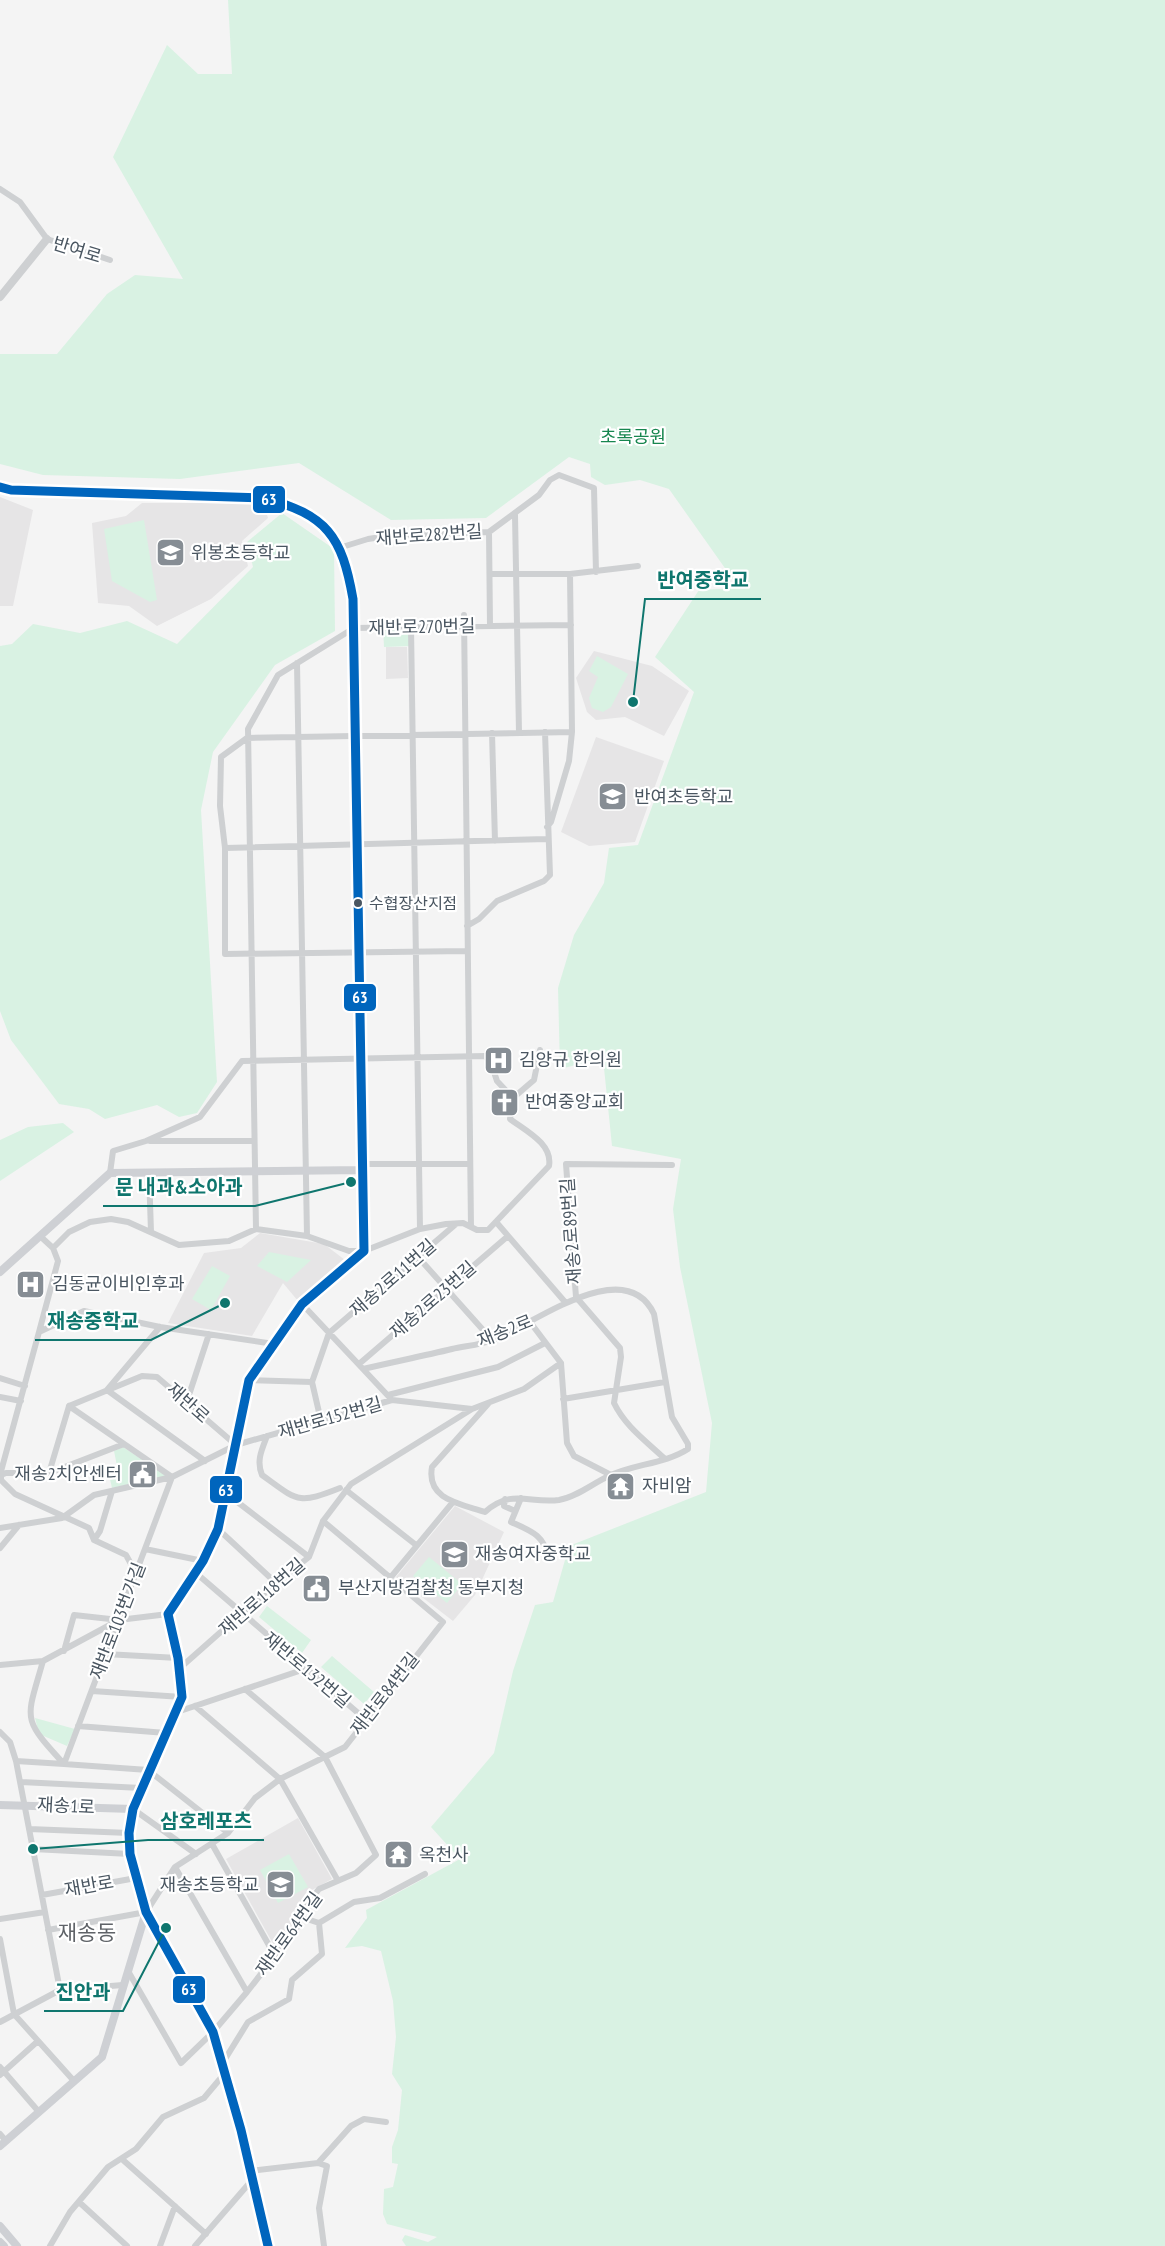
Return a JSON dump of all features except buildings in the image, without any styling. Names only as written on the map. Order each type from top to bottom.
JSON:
[{"type":"main road","points":[[0,487],[11,490],[264,498],[288,504],[328,529],[339,548],[348,572],[354,628],[364,1251],[302,1304],[249,1380],[218,1529],[196,1573],[168,1614]]},
{"type":"main road","points":[[0,1272],[110,1173],[307,1171],[363,1167]]},
{"type":"main road","name":"재반로","points":[[168,1614],[180,1668],[182,1697],[177,1712],[148,1770],[133,1809],[129,1833],[130,1854],[146,1912],[213,2032],[268,2246]]},
{"type":"main road","name":"재송1로","points":[[0,1805],[133,1809]]},
{"type":"main road","points":[[2,2141],[102,2057],[146,1912]]},
{"type":"main road","points":[[0,2226],[17,2246]]},
{"type":"main road","points":[[0,2242],[3,2246]]},
{"type":"street","points":[[0,189],[20,202],[47,239]]},
{"type":"street","name":"반여로","points":[[0,297],[47,239],[110,260]]},
{"type":"street","name":"재반로282번길","points":[[339,548],[368,539],[394,536],[489,532],[515,515],[559,475],[594,488],[596,572]]},
{"type":"street","points":[[515,515],[519,733]]},
{"type":"street","name":"재반로270번길","points":[[489,532],[490,626]]},
{"type":"street","points":[[490,574],[570,574],[638,566]]},
{"type":"street","points":[[547,827],[551,822],[569,761],[572,732],[570,574]]},
{"type":"street","points":[[464,615],[471,1227]]},
{"type":"street","name":"재반로270번길","points":[[354,628],[571,625]]},
{"type":"street","points":[[411,627],[414,952],[420,1229]]},
{"type":"street","points":[[256,1229],[248,729],[279,675],[354,628]]},
{"type":"street","points":[[297,663],[308,1236]]},
{"type":"street","points":[[467,926],[479,920],[497,902],[550,876],[545,732]]},
{"type":"street","points":[[467,951],[225,954],[225,848],[220,806],[221,757],[247,738],[572,732]]},
{"type":"street","points":[[492,733],[495,841]]},
{"type":"street","points":[[225,848],[547,839]]},
{"type":"street","points":[[53,1248],[69,1232],[99,1220],[123,1220],[179,1245],[205,1245],[229,1241],[256,1229],[308,1236],[349,1251],[364,1251],[420,1229],[457,1223],[477,1230],[488,1230],[549,1166],[551,1158],[547,1148],[510,1119],[513,1098],[534,1080],[540,1050]]},
{"type":"street","points":[[110,1173],[113,1151],[146,1141],[200,1117],[242,1061],[485,1056],[491,1063],[497,1081],[513,1098]]},
{"type":"street","points":[[146,1141],[254,1141]]},
{"type":"street","points":[[363,1167],[470,1164]]},
{"type":"street","name":"재송2로89번길","points":[[576,1297],[566,1164],[672,1165]]},
{"type":"street","points":[[149,1172],[151,1232]]},
{"type":"street","name":"재송2로11번길","points":[[329,1333],[457,1223]]},
{"type":"street","points":[[496,1223],[566,1302]]},
{"type":"street","points":[[40,1236],[53,1248],[58,1261],[1,1479],[15,1494],[62,1518],[90,1528],[94,1540],[126,1555],[136,1573]]},
{"type":"street","name":"재송2로23번길","points":[[361,1366],[446,1288],[508,1236]]},
{"type":"street","points":[[418,1257],[492,1340]]},
{"type":"street","name":"재송2로","points":[[361,1366],[492,1340],[576,1297],[617,1289],[643,1298],[654,1314],[672,1417],[688,1444],[688,1449],[611,1475],[568,1497],[557,1500],[505,1498],[485,1512],[453,1502],[435,1491],[432,1484],[432,1467],[488,1404]]},
{"type":"street","points":[[576,1297],[620,1348],[621,1357],[614,1403],[623,1420],[664,1458]]},
{"type":"street","points":[[302,1304],[390,1398],[472,1409],[524,1389],[561,1364]]},
{"type":"street","points":[[39,1332],[84,1311],[160,1327],[274,1344]]},
{"type":"street","points":[[530,1322],[561,1364],[564,1435],[574,1456],[611,1475]]},
{"type":"street","points":[[160,1327],[107,1390],[205,1461]]},
{"type":"street","points":[[321,1421],[312,1382],[329,1333]]},
{"type":"street","points":[[187,1401],[209,1334]]},
{"type":"street","name":"재반로152번길","points":[[62,1518],[94,1495],[172,1478],[236,1445],[498,1367],[545,1342]]},
{"type":"street","name":"재반로","points":[[69,1406],[142,1376],[150,1375],[164,1381],[236,1445]]},
{"type":"street","points":[[0,1378],[25,1386]]},
{"type":"street","points":[[249,1380],[312,1382]]},
{"type":"street","points":[[563,1399],[665,1382]]},
{"type":"street","points":[[0,1396],[21,1401]]},
{"type":"street","points":[[49,1473],[69,1406],[172,1478]]},
{"type":"street","name":"재반로118번길","points":[[180,1668],[276,1583],[309,1557],[323,1521],[343,1489],[396,1454],[472,1409]]},
{"type":"street","name":"재반로152번길","points":[[267,1436],[260,1454],[262,1475],[293,1497],[312,1499],[343,1489]]},
{"type":"street","points":[[1,1475],[49,1473],[124,1444]]},
{"type":"street","name":"재반로103번가길","points":[[64,1764],[172,1478]]},
{"type":"street","points":[[343,1489],[416,1545]]},
{"type":"street","points":[[94,1540],[100,1531],[112,1491]]},
{"type":"street","points":[[227,1494],[309,1557]]},
{"type":"street","points":[[505,1498],[504,1506],[515,1511]]},
{"type":"street","points":[[520,1498],[511,1522],[539,1536],[544,1541],[548,1557]]},
{"type":"street","points":[[323,1521],[391,1577],[453,1502]]},
{"type":"street","points":[[0,1528],[62,1518]]},
{"type":"street","points":[[0,1548],[19,1525]]},
{"type":"street","points":[[218,1529],[276,1583]]},
{"type":"street","points":[[145,1549],[203,1561]]},
{"type":"street","name":"재반로132번길","points":[[196,1573],[304,1669],[365,1719]]},
{"type":"street","name":"재반로84번길","points":[[146,1912],[175,1867],[228,1833],[255,1798],[280,1779],[345,1747],[443,1622],[391,1577]]},
{"type":"street","points":[[64,1651],[74,1614],[119,1620],[168,1614]]},
{"type":"street","points":[[0,1665],[43,1661],[119,1620]]},
{"type":"street","points":[[105,1654],[178,1658]]},
{"type":"street","points":[[43,1661],[30,1706],[32,1725],[35,1732],[64,1764]]},
{"type":"street","points":[[177,1712],[304,1669]]},
{"type":"street","points":[[245,1689],[325,1756]]},
{"type":"street","points":[[92,1691],[182,1697]]},
{"type":"street","points":[[195,1706],[280,1779],[337,1879]]},
{"type":"street","points":[[78,1726],[166,1733]]},
{"type":"street","points":[[0,1732],[10,1742],[21,1782],[60,1990]]},
{"type":"street","name":"재반로64번길","points":[[128,1971],[181,2063],[213,2032],[247,1992],[296,1929],[319,1889],[337,1879],[356,1873],[376,1855],[325,1756]]},
{"type":"street","points":[[16,1761],[148,1770],[228,1833]]},
{"type":"street","points":[[21,1782],[141,1788]]},
{"type":"street","points":[[133,1809],[196,1854]]},
{"type":"street","points":[[29,1829],[129,1833]]},
{"type":"street","points":[[212,1844],[275,1956]]},
{"type":"street","name":"재반로","points":[[33,1849],[130,1854]]},
{"type":"street","points":[[175,1867],[247,1992]]},
{"type":"street","points":[[301,1917],[319,1923],[354,1902],[380,1898],[425,1874]]},
{"type":"street","name":"재반로","points":[[42,1895],[136,1878]]},
{"type":"street","points":[[0,1919],[45,1912]]},
{"type":"street","name":"재반로","points":[[48,1930],[146,1912]]},
{"type":"street","points":[[51,2246],[79,2202],[108,2167],[123,2160],[143,2143],[163,2117],[204,2098],[224,2069],[249,2022],[289,1999],[292,1980],[322,1954],[319,1923]]},
{"type":"street","points":[[0,1939],[14,2014],[74,2081]]},
{"type":"street","points":[[0,2022],[60,1990],[123,1985]]},
{"type":"street","points":[[38,2041],[1,2071],[39,2112]]},
{"type":"street","points":[[318,2163],[351,2126],[364,2119],[386,2122]]},
{"type":"street","points":[[123,2160],[206,2234]]},
{"type":"street","points":[[195,2246],[251,2175],[284,2165],[318,2163],[327,2166],[319,2208],[324,2246]]},
{"type":"street","points":[[79,2202],[128,2246]]},
{"type":"street","points":[[160,2246],[175,2206]]},
{"type":"shaded area","points":[[0,497],[33,510],[13,606],[0,606]]},
{"type":"shaded area","name":"위봉초등학교","points":[[142,503],[263,503],[268,518],[242,541],[248,566],[211,599],[157,626],[129,606],[98,603],[92,523],[126,516]]},
{"type":"shaded area","points":[[386,647],[407,647],[408,678],[386,679]]},
{"type":"shaded area","points":[[594,651],[652,666],[689,691],[664,736],[625,717],[596,720],[587,712],[576,678]]},
{"type":"shaded area","name":"반여초등학교","points":[[596,737],[664,761],[635,842],[589,846],[561,832]]},
{"type":"shaded area","points":[[260,1233],[324,1244],[345,1260],[298,1301],[283,1283],[252,1336],[168,1323],[204,1253],[241,1248]]},
{"type":"shaded area","name":"재송여자중학교","points":[[455,1506],[504,1532],[475,1595],[453,1621],[396,1577]]},
{"type":"shaded area","name":"재송초등학교","points":[[298,1818],[332,1879],[310,1891],[292,1927],[276,1949],[226,1859]]},
{"type":"green space","name":"초록공원","points":[[228,0],[1165,0],[1165,2246],[406,2246],[402,2240],[405,2235],[428,2242],[437,2237],[387,2224],[383,2214],[384,2189],[393,2187],[398,2164],[392,2163],[392,2147],[398,2130],[402,2090],[392,2074],[396,2037],[393,2001],[381,1951],[362,1946],[345,1948],[367,1918],[366,1910],[460,1859],[431,1827],[494,1753],[513,1671],[535,1605],[553,1602],[569,1546],[706,1492],[712,1423],[680,1267],[673,1209],[681,1159],[612,1146],[603,1058],[560,1069],[558,988],[574,935],[604,883],[609,848],[638,845],[694,692],[655,657],[699,590],[739,588],[669,489],[640,480],[605,485],[591,477],[590,464],[569,457],[486,518],[391,520],[299,463],[180,479],[43,475],[0,464],[0,354],[57,354],[107,294],[135,275],[183,279],[113,157],[167,45],[198,74],[232,74]]},
{"type":"green space","points":[[282,513],[334,549],[335,631],[275,665],[213,752],[201,810],[217,1082],[197,1113],[179,1117],[157,1105],[105,1119],[89,1109],[59,1104],[11,1040],[0,1011],[0,646],[12,644],[33,624],[80,633],[127,621],[177,644],[253,567],[247,542]]},
{"type":"green space","points":[[144,520],[157,600],[150,602],[112,581],[104,529]]},
{"type":"green space","points":[[383,627],[411,627],[411,646],[384,647]]},
{"type":"green space","points":[[597,656],[628,674],[611,707],[603,712],[592,708],[589,698],[598,677],[589,671]]},
{"type":"green space","points":[[63,1123],[74,1132],[0,1181],[0,1140],[28,1127]]},
{"type":"green space","points":[[269,1252],[311,1260],[287,1282],[257,1266]]},
{"type":"green space","points":[[212,1266],[230,1276],[211,1310],[192,1299]]},
{"type":"green space","points":[[123,1447],[166,1476],[112,1488],[110,1479],[119,1476],[114,1451]]},
{"type":"green space","points":[[429,1557],[462,1584],[447,1603],[413,1576]]},
{"type":"green space","points":[[267,1606],[311,1640],[302,1653],[259,1617]]},
{"type":"green space","points":[[332,1656],[374,1692],[364,1704],[321,1667]]},
{"type":"green space","points":[[35,1718],[75,1729],[67,1746],[39,1734]]},
{"type":"green space","points":[[289,1854],[308,1887],[278,1903],[260,1870]]},
{"type":"transit line","name":"63","points":[[0,487],[11,490],[264,498],[303,512],[328,531],[343,559],[353,599],[364,1251],[302,1304],[249,1380],[218,1529],[203,1561],[168,1614],[178,1658],[182,1697],[133,1809],[129,1833],[130,1854],[146,1912],[213,2032],[241,2130],[268,2246]]},
{"type":"place","name":"위봉초등학교","points":[[170,553]]},
{"type":"place","name":"반여중학교","points":[[633,702]]},
{"type":"place","name":"반여초등학교","points":[[613,797]]},
{"type":"place","name":"수협장산지점","points":[[358,903]]},
{"type":"place","name":"김양규 한의원","points":[[498,1060]]},
{"type":"place","name":"반여중앙교회","points":[[504,1102]]},
{"type":"place","name":"문 내과&소아과","points":[[351,1182]]},
{"type":"place","name":"김동균이비인후과","points":[[31,1284]]},
{"type":"place","name":"재송중학교","points":[[225,1303]]},
{"type":"place","name":"재송2치안센터","points":[[143,1474]]},
{"type":"place","name":"자비암","points":[[621,1486]]},
{"type":"place","name":"재송여자중학교","points":[[454,1554]]},
{"type":"place","name":"부산지방검찰청 동부지청","points":[[317,1588]]},
{"type":"place","name":"삼호레포츠","points":[[33,1849]]},
{"type":"place","name":"옥천사","points":[[398,1855]]},
{"type":"place","name":"재송초등학교","points":[[280,1885]]},
{"type":"place","name":"진안과","points":[[166,1928]]},
{"type":"district","name":"재송동","points":[[87,1933]]}]
